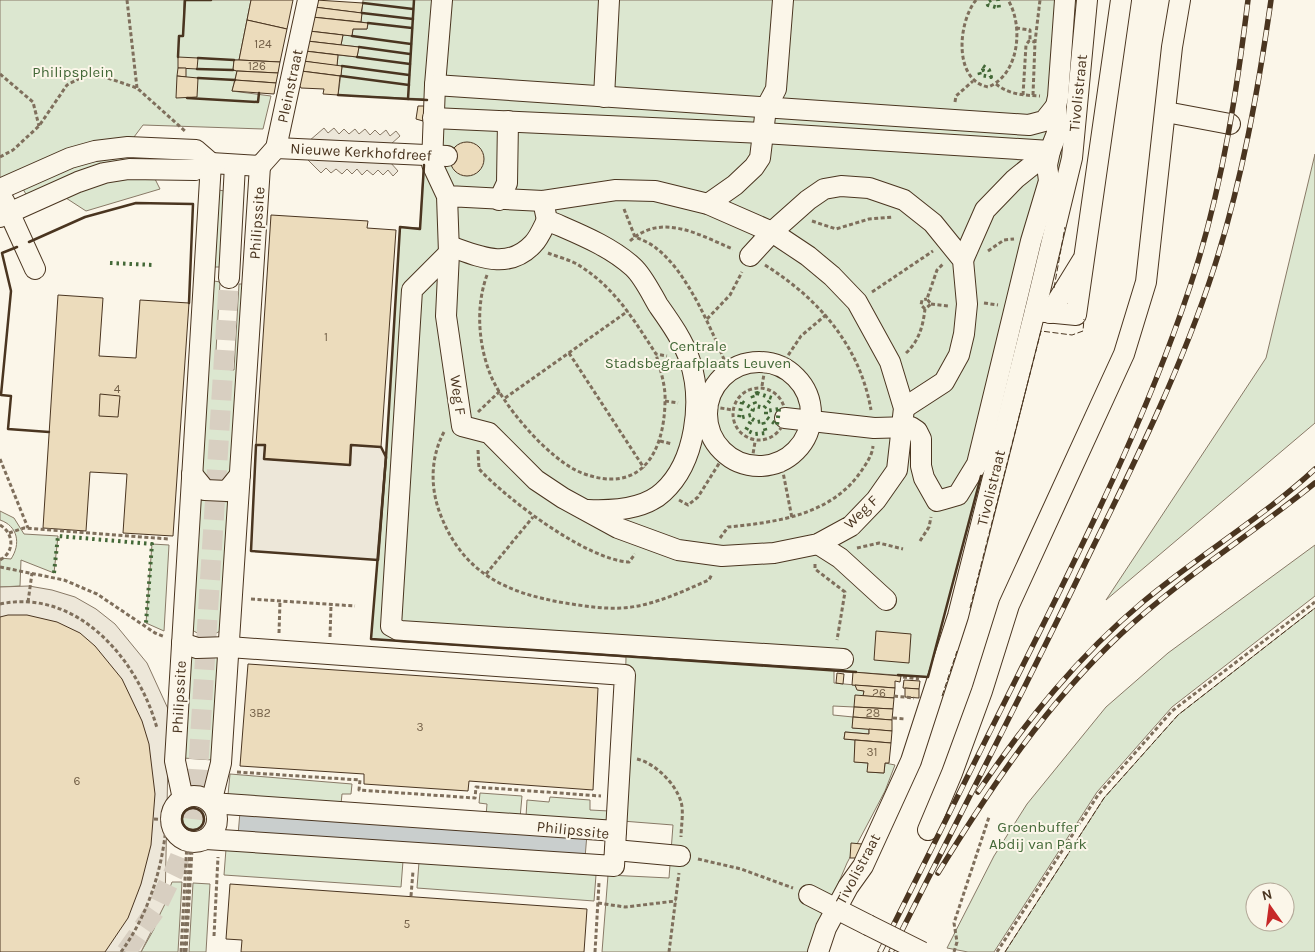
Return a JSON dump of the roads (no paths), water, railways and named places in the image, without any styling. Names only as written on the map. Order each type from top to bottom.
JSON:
[{"type":"street","name":"Pleinstraat","points":[[260,166],[276,148],[308,0]]},
{"type":"street","name":"Weg F","points":[[442,0],[433,118],[440,156],[432,164],[447,196],[449,249],[446,316],[462,426],[489,432],[536,480],[586,510],[637,537],[678,550],[718,555],[774,554],[815,545],[851,526],[876,500],[897,470],[903,417],[890,362],[857,302],[832,276],[808,256],[772,232],[708,204],[655,191],[616,190],[543,201],[447,196]]},
{"type":"street","points":[[604,97],[609,0]]},
{"type":"street","points":[[708,204],[735,185],[754,167],[760,158],[766,108],[776,89],[783,0]]},
{"type":"street","points":[[903,417],[922,439],[921,466],[924,478],[937,501],[958,495],[977,464],[1031,241],[1048,181],[1047,166],[1057,133],[1057,102],[1065,0]]},
{"type":"street","name":"Tivolistraat","points":[[818,952],[826,928],[848,887],[863,866],[911,761],[958,616],[1043,312],[1072,158],[1088,0]]},
{"type":"street","points":[[1043,312],[1076,316],[1121,0]]},
{"type":"street","points":[[928,830],[982,692],[1009,605],[1124,354],[1146,282],[1172,47],[1180,0]]},
{"type":"street","points":[[435,85],[1029,125],[1044,120],[1057,102]]},
{"type":"street","points":[[1166,112],[1230,124]]},
{"type":"street","points":[[433,118],[763,133],[1050,151]]},
{"type":"street","points":[[498,200],[508,183],[508,121]]},
{"type":"street","points":[[34,269],[11,213],[4,188],[70,158],[95,151],[128,146],[196,150],[211,163]]},
{"type":"street","name":"Nieuwe Kerkhofdreef","points":[[276,148],[440,156]]},
{"type":"street","points":[[959,251],[986,210],[1015,179],[1050,151]]},
{"type":"street","points":[[11,213],[78,182],[104,173],[129,169],[195,170],[211,163],[260,166]]},
{"type":"street","name":"Philipssite","points":[[199,841],[216,825],[215,810],[210,803],[198,796],[175,800],[175,761],[211,163]]},
{"type":"street","name":"Philipssite","points":[[229,278],[235,164]]},
{"type":"street","name":"Philipssite","points":[[210,803],[221,763],[260,166]]},
{"type":"street","points":[[750,256],[772,232],[808,200],[824,190],[841,186],[869,188],[904,200],[933,223],[959,251],[968,304],[959,355],[944,382],[903,417],[874,428],[811,423],[785,418]]},
{"type":"street","points":[[543,201],[547,220],[534,244],[512,259],[493,260],[449,249],[412,290],[391,626],[400,631],[838,658]]},
{"type":"street","points":[[547,220],[594,240],[634,268],[676,332],[690,360],[694,385],[695,429],[690,449],[682,465],[663,492],[643,504],[610,511],[586,510]]},
{"type":"street","name":"Philipssite","points":[[205,276],[253,280]]},
{"type":"street","points":[[774,364],[802,384],[808,396],[811,423],[807,436],[799,448],[780,462],[763,466],[751,466],[736,462],[716,444],[709,432],[707,406],[711,392],[719,380],[729,371],[741,365],[774,364]]},
{"type":"street","points":[[192,474],[205,490],[226,491],[240,475]]},
{"type":"street","points":[[815,545],[840,558],[886,600]]},
{"type":"street","points":[[182,643],[197,648],[229,647],[625,675],[615,841],[680,856]]},
{"type":"street","points":[[175,800],[177,803],[171,817],[175,833],[199,841]]},
{"type":"street","name":"Philipssite","points":[[199,841],[614,866],[615,841],[210,803]]},
{"type":"street","points":[[803,892],[922,952]]},
{"type":"tunnel","points":[[126,952],[156,909],[192,827],[197,786],[229,278]]},
{"type":"railway","points":[[880,952],[1083,544],[1125,454],[1163,362],[1196,268],[1214,202],[1234,101],[1248,0]]},
{"type":"railway","points":[[891,952],[1017,703],[1124,483],[1188,341],[1214,268],[1233,202],[1255,102],[1271,0]]},
{"type":"railway","points":[[978,792],[1054,690],[1097,644],[1165,584],[1274,504],[1315,469]]},
{"type":"railway","points":[[938,873],[1022,747],[1069,688],[1094,661],[1121,634],[1168,594],[1315,483]]},
{"type":"park label","name":"Philipsplein","points":[[73,72]]},
{"type":"park label","name":"Centrale Stadsbegraafplaats Leuven","points":[[698,354]]},
{"type":"park label","name":"Groenbuffer Abdij van Park","points":[[1038,836]]}]
